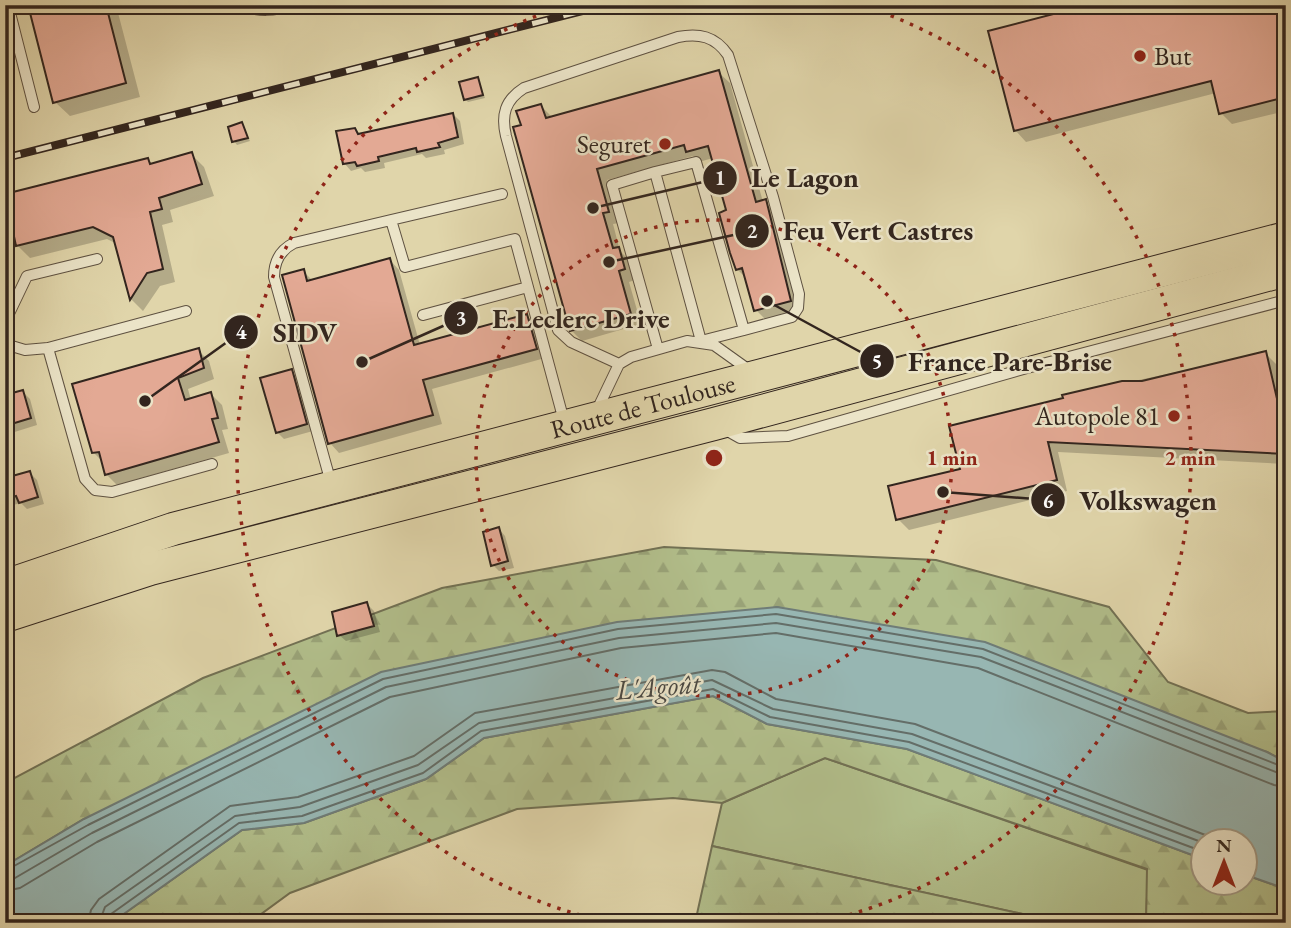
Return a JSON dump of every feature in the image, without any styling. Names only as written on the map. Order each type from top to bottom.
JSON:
[{"type":"main road","name":"Route de Toulouse","points":[[5,586],[173,529],[1286,238]]},
{"type":"main road","name":"Route de Toulouse","points":[[5,616],[150,569],[714,424],[1286,270]]},
{"type":"lane","points":[[8,5],[34,107]]},
{"type":"lane","points":[[239,5],[272,11],[294,5]]},
{"type":"lane","points":[[579,421],[619,364],[631,356],[792,317],[798,308],[799,294],[773,197],[728,55],[721,44],[708,37],[694,34],[678,37],[524,88],[512,95],[503,114],[506,136],[558,330],[571,342],[619,364]]},
{"type":"lane","points":[[658,349],[612,185],[696,162],[744,330]]},
{"type":"lane","points":[[655,172],[701,341]]},
{"type":"lane","points":[[332,487],[274,276],[275,263],[287,246],[294,243],[502,194]]},
{"type":"lane","points":[[391,220],[405,267],[515,239],[528,287],[579,421]]},
{"type":"lane","points":[[5,322],[27,276],[97,259]]},
{"type":"lane","points":[[424,314],[528,287]]},
{"type":"lane","points":[[714,424],[740,438],[788,436],[1027,368],[1286,300]]},
{"type":"lane","points":[[5,344],[24,350],[48,348],[186,311]]},
{"type":"lane","points":[[701,341],[724,350],[735,361],[759,374]]},
{"type":"lane","points":[[48,348],[85,479],[95,490],[112,492],[212,464]]},
{"type":"green space","points":[[664,547],[936,560],[1109,607],[1168,682],[1248,713],[1286,711],[1286,762],[1267,752],[777,607],[84,819],[5,866],[5,783],[203,678],[442,588]]},
{"type":"green space","points":[[713,696],[767,724],[907,749],[1190,854],[1190,897],[1260,897],[1260,880],[1286,889],[1286,923],[1146,923],[1147,869],[825,758],[722,803],[673,798],[517,809],[290,893],[249,923],[111,923],[242,830],[304,823],[426,779],[484,738]]},
{"type":"green space","points":[[825,758],[1148,870],[1146,923],[1064,923],[712,846],[722,803]]},
{"type":"green space","points":[[712,846],[1064,923],[695,923]]},
{"type":"water","name":"L'Agoût","points":[[777,607],[985,642],[1267,752],[1286,762],[1286,889],[1260,880],[1260,827],[1190,827],[1190,854],[907,749],[767,724],[713,696],[484,738],[426,779],[304,823],[242,830],[111,923],[5,923],[5,866],[84,819],[381,672],[617,622]]},
{"type":"building","points":[[28,5],[106,5],[126,83],[53,103]]},
{"type":"building","name":"But","points":[[1088,5],[1286,5],[1286,97],[1219,114],[1211,81],[1014,131],[988,31]]},
{"type":"building","points":[[719,70],[756,202],[766,199],[791,301],[754,311],[742,268],[736,270],[730,253],[719,213],[726,210],[708,146],[686,152],[684,145],[597,169],[609,212],[603,213],[613,248],[619,247],[625,269],[619,271],[631,314],[570,331],[513,127],[521,125],[516,111],[541,104],[546,118]]},
{"type":"building","points":[[478,77],[483,95],[464,100],[459,82]]},
{"type":"building","points":[[453,113],[458,137],[438,143],[440,147],[417,152],[416,148],[378,157],[379,161],[357,166],[355,162],[343,164],[336,131],[355,128],[358,134]]},
{"type":"building","points":[[242,122],[248,138],[232,142],[228,127]]},
{"type":"building","points":[[192,152],[202,184],[159,198],[162,209],[150,212],[163,269],[147,273],[130,300],[113,237],[93,227],[16,246],[5,194],[148,158],[150,164]]},
{"type":"building","points":[[390,258],[414,345],[527,314],[537,349],[423,380],[433,415],[328,444],[282,275],[304,269],[307,281]]},
{"type":"building","points":[[199,348],[204,368],[178,378],[185,400],[211,392],[218,418],[212,419],[219,442],[105,475],[99,452],[92,453],[72,384]]},
{"type":"building","points":[[1266,351],[1286,438],[1286,454],[1048,442],[1057,480],[896,520],[888,486],[960,469],[949,426],[1063,398],[1062,395],[1122,381],[1142,381]]},
{"type":"building","points":[[292,369],[307,424],[276,433],[260,378]]},
{"type":"building","points":[[23,390],[31,418],[5,426],[5,395]]},
{"type":"building","points":[[30,471],[38,497],[19,503],[16,496],[5,499],[5,478]]},
{"type":"building","points":[[499,527],[508,561],[491,566],[483,532]]},
{"type":"building","points":[[367,602],[374,626],[337,636],[332,612]]},
{"type":"railway","points":[[5,158],[606,5]]},
{"type":"place","name":"But","points":[[1140,56]]},
{"type":"place","name":"Seguret","points":[[665,144]]},
{"type":"place","name":"Le Lagon","points":[[593,208]]},
{"type":"place","name":"Feu Vert Castres","points":[[609,262]]},
{"type":"place","name":"France Pare-Brise","points":[[767,301]]},
{"type":"place","name":"E.Leclerc Drive","points":[[362,362]]},
{"type":"place","name":"SIDV","points":[[145,401]]},
{"type":"place","name":"Autopole 81","points":[[1174,416]]},
{"type":"place","name":"Volkswagen","points":[[943,492]]}]
